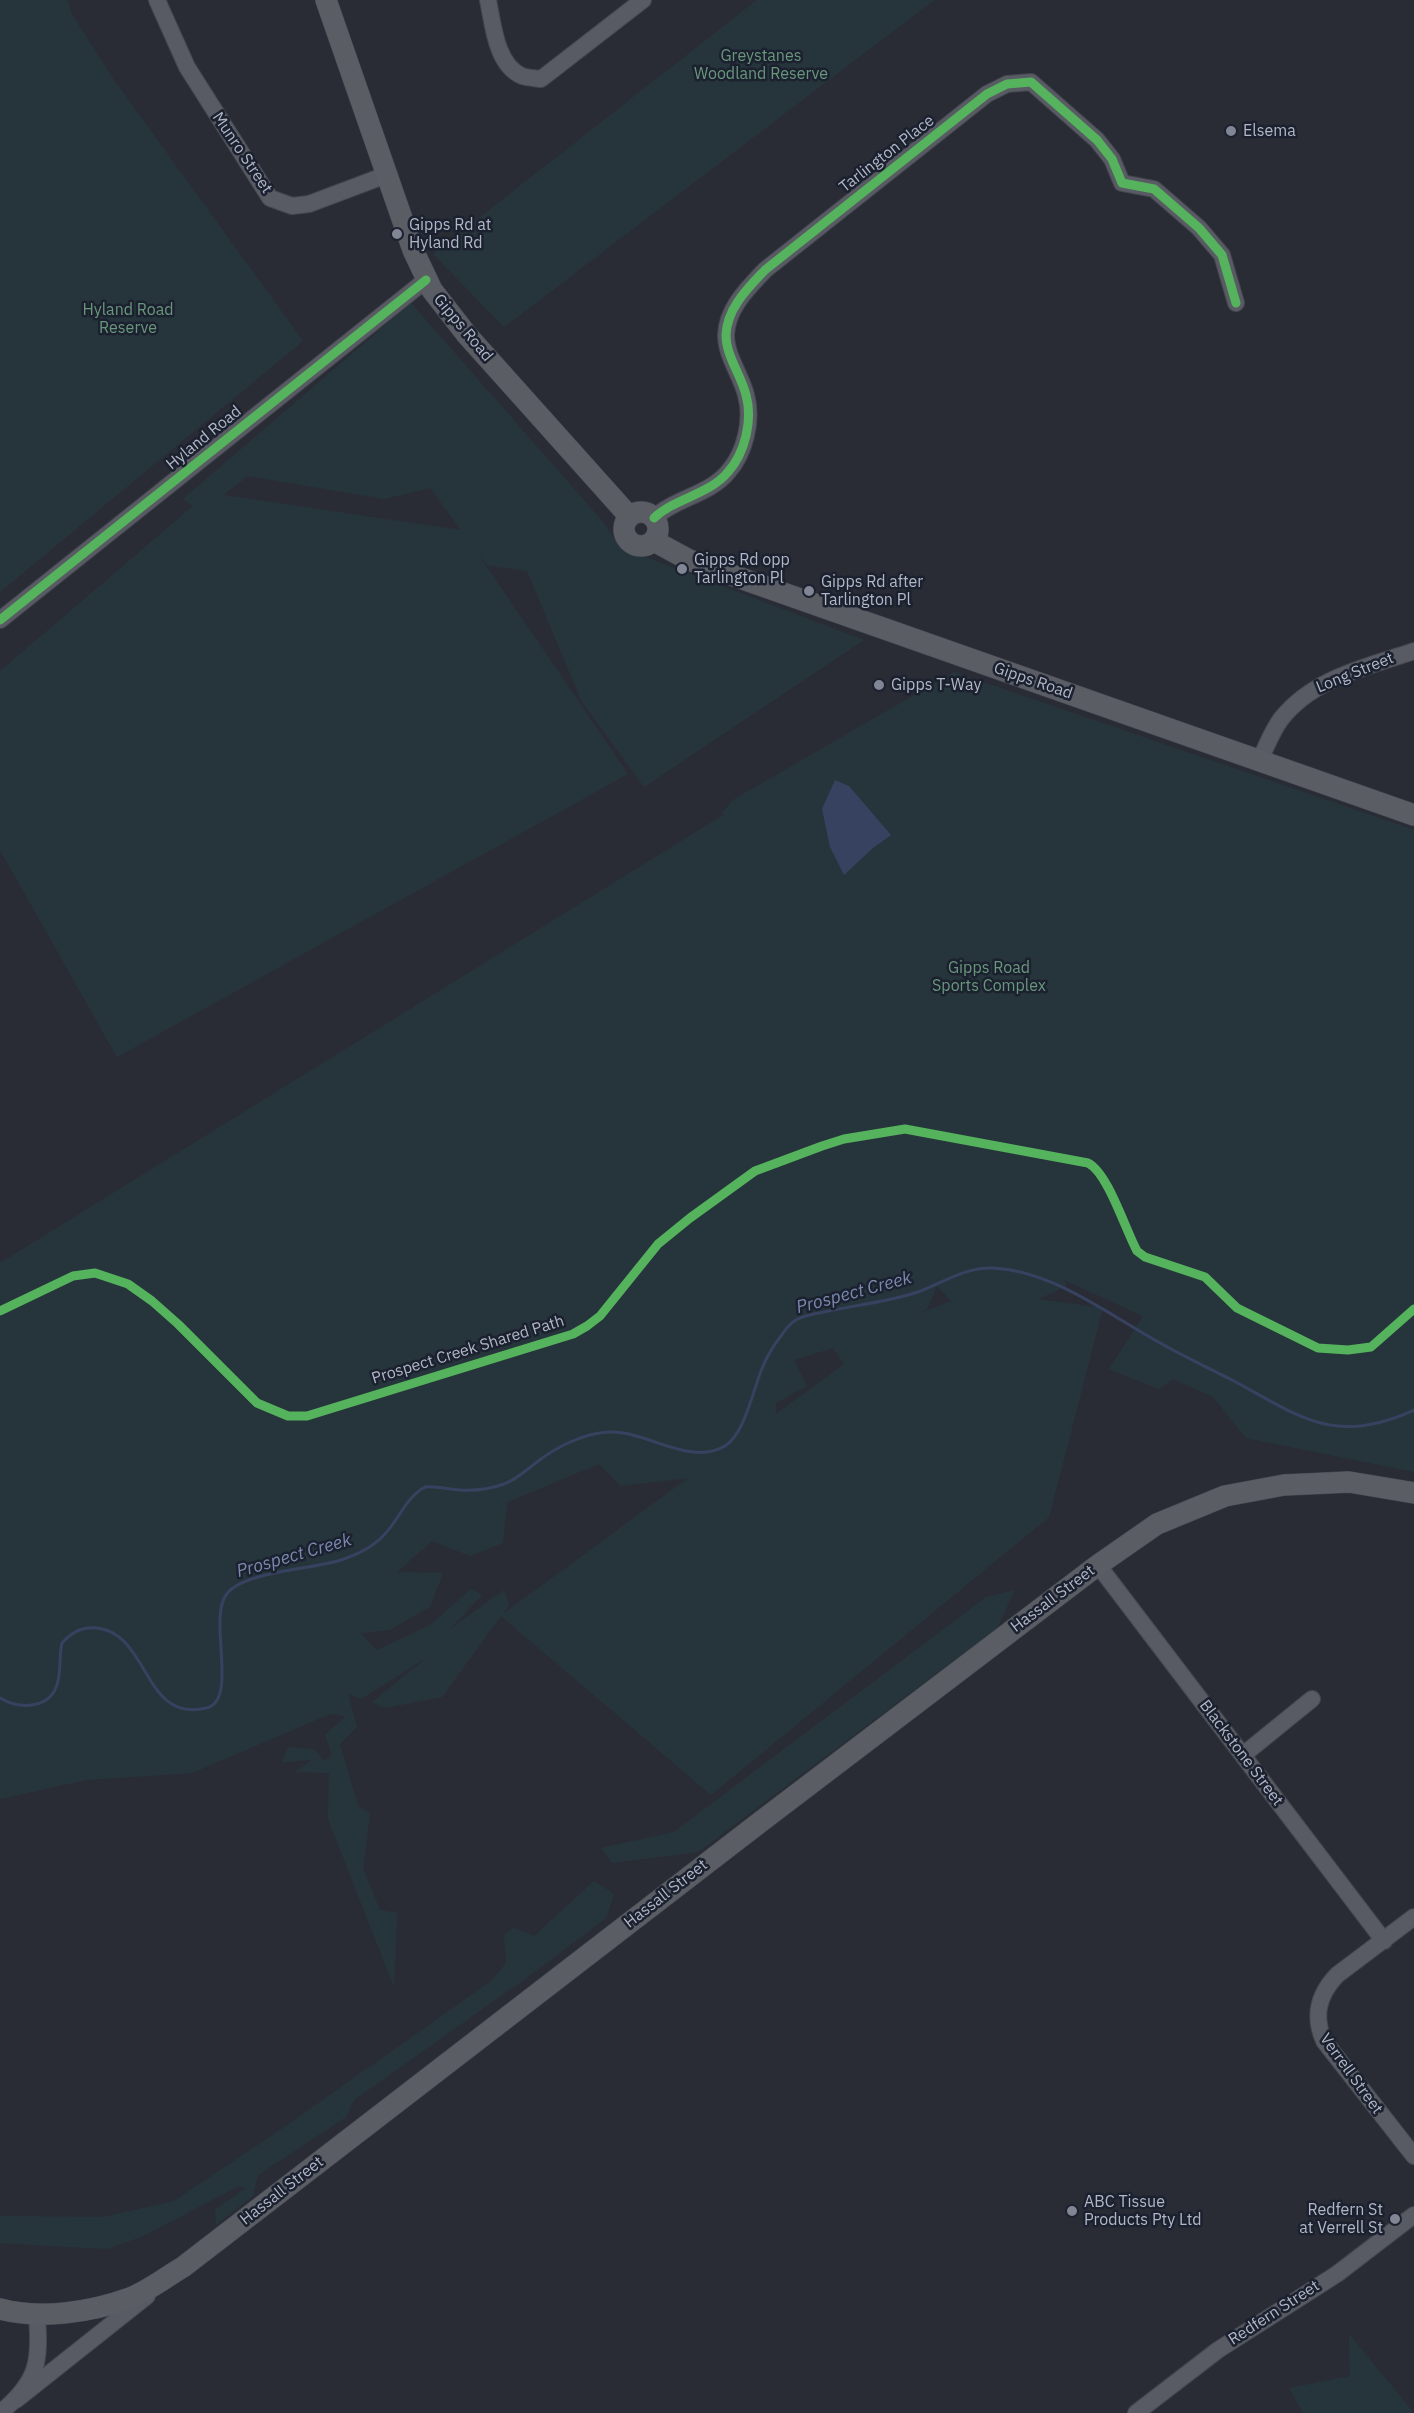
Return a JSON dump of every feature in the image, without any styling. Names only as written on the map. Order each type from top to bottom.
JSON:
[{"type":"main road","name":"Gipps Road","points":[[331,2],[386,175],[426,280],[442,305],[467,335],[629,516]]},
{"type":"main road","points":[[645,512],[654,518],[659,532],[654,541],[640,547],[631,544],[623,529],[629,516],[645,512]]},
{"type":"main road","name":"Gipps Road","points":[[654,541],[689,560],[1414,815]]},
{"type":"main road","name":"Hassall Street","points":[[0,2309],[37,2314],[84,2309],[131,2297],[183,2267],[759,1823],[1098,1565],[1157,1524],[1225,1496],[1284,1485],[1349,1482],[1414,1493]]},
{"type":"street","name":"Munro Street","points":[[157,0],[187,67],[270,198],[292,206],[309,204],[386,175]]},
{"type":"street","points":[[488,0],[496,41],[511,69],[523,77],[541,79],[643,0]]},
{"type":"street","name":"Tarlington Place","points":[[654,518],[663,510],[712,486],[728,472],[742,447],[749,422],[746,395],[732,362],[726,335],[732,311],[744,291],[765,270],[987,94],[1007,84],[1031,82],[1097,140],[1112,159],[1122,183],[1154,189],[1199,228],[1222,255],[1236,303]]},
{"type":"street","name":"Hyland Road","points":[[0,620],[426,280]]},
{"type":"street","name":"Long Street","points":[[1260,760],[1279,722],[1308,693],[1333,679],[1414,651]]},
{"type":"street","name":"Blackstone Street","points":[[1098,1565],[1384,1941]]},
{"type":"street","points":[[1243,1755],[1312,1698]]},
{"type":"street","name":"Verrell Street","points":[[1414,1917],[1327,1986],[1317,2016],[1324,2041],[1414,2156]]},
{"type":"street","name":"Redfern Street","points":[[1136,2413],[1218,2350],[1337,2274],[1414,2215]]},
{"type":"street","points":[[0,2413],[183,2267]]},
{"type":"street","points":[[16,2400],[33,2377],[39,2350],[37,2314]]},
{"type":"green space","name":"Hyland Road Reserve","points":[[0,0],[68,0],[71,13],[114,80],[303,341],[0,592]]},
{"type":"green space","name":"Greystanes Woodland Reserve","points":[[757,0],[934,0],[504,327],[433,254]]},
{"type":"green space","points":[[411,303],[604,523],[619,547],[864,640],[644,787],[582,702],[527,571],[487,565],[476,551],[628,774],[117,1057],[0,850],[0,671],[193,506],[183,499]],"holes":[[[248,476],[384,499],[430,488],[461,530],[223,495]]]},
{"type":"green space","name":"Gipps Road Sports Complex","points":[[954,672],[1414,830],[1414,1472],[1246,1438],[1213,1397],[1173,1379],[1159,1389],[1109,1369],[1143,1316],[1064,1280],[1067,1286],[1038,1299],[1103,1308],[1049,1517],[711,1795],[501,1616],[442,1697],[385,1708],[372,1702],[429,1656],[361,1699],[348,1694],[357,1727],[340,1744],[358,1806],[370,1813],[363,1868],[380,1910],[397,1913],[394,1987],[328,1819],[329,1773],[295,1772],[312,1760],[282,1762],[288,1747],[314,1749],[324,1761],[332,1755],[325,1735],[346,1716],[330,1714],[192,1773],[86,1780],[0,1799],[0,1263],[725,814],[721,814],[733,800]],"holes":[[[937,1286],[951,1301],[913,1316],[927,1309]],[[833,1348],[844,1364],[776,1414],[776,1403],[807,1386],[794,1360]],[[599,1464],[621,1486],[688,1478],[503,1614],[509,1605],[504,1590],[449,1630],[482,1595],[471,1589],[430,1625],[377,1650],[360,1633],[389,1630],[430,1607],[443,1573],[397,1572],[432,1541],[470,1556],[503,1543],[507,1502]]]},
{"type":"green space","points":[[1015,1590],[997,1628],[698,1852],[612,1863],[601,1848],[674,1832],[986,1597]]},
{"type":"green space","points":[[594,1881],[614,1894],[606,1918],[522,1981],[354,2100],[346,2117],[258,2175],[253,2196],[216,2225],[215,2210],[246,2188],[239,2186],[141,2237],[107,2249],[0,2243],[0,2216],[103,2217],[174,2201],[286,2126],[491,1981],[506,1963],[504,1935],[514,1928],[534,1936]]},
{"type":"green space","points":[[1349,2334],[1414,2413],[1303,2413],[1289,2388],[1350,2376]]},
{"type":"water","points":[[835,780],[849,786],[891,835],[844,875],[830,847],[822,809]]},
{"type":"waterway","name":"Prospect Creek","points":[[0,1698],[26,1705],[43,1702],[55,1690],[58,1681],[62,1643],[78,1631],[98,1628],[115,1634],[128,1646],[158,1691],[170,1703],[185,1709],[206,1708],[216,1702],[221,1691],[221,1607],[226,1595],[234,1587],[263,1576],[352,1556],[380,1539],[412,1497],[425,1487],[470,1490],[499,1486],[521,1475],[562,1446],[590,1435],[609,1432],[623,1433],[697,1452],[711,1451],[725,1446],[732,1440],[743,1423],[770,1352],[794,1321],[810,1315],[907,1295],[973,1270],[993,1268],[1014,1271],[1055,1284],[1093,1303],[1169,1348],[1300,1416],[1320,1423],[1362,1426],[1386,1421],[1414,1410]]},
{"type":"cycle path","points":[[654,518],[662,511],[720,480],[734,464],[743,446],[748,425],[748,405],[744,388],[728,350],[726,335],[730,316],[745,291],[765,270],[987,94],[1007,84],[1031,82],[1097,140],[1112,159],[1122,183],[1154,189],[1199,228],[1222,255],[1236,303]]},
{"type":"cycle path","points":[[0,620],[426,280]]},
{"type":"cycle path","name":"Prospect Creek Shared Path","points":[[0,1311],[73,1276],[95,1273],[128,1284],[178,1324],[257,1403],[288,1416],[307,1416],[573,1334],[600,1316],[658,1244],[755,1171],[844,1139],[905,1129],[1088,1163],[1109,1189],[1137,1251],[1145,1257],[1205,1277],[1237,1308],[1318,1348],[1348,1350],[1371,1347],[1414,1309]]},
{"type":"place","name":"Elsema","points":[[1231,131]]},
{"type":"place","name":"Gipps Rd at Hyland Rd","points":[[397,234]]},
{"type":"place","name":"Gipps Rd opp Tarlington Pl","points":[[682,569]]},
{"type":"place","name":"Gipps Rd after Tarlington Pl","points":[[809,591]]},
{"type":"place","name":"Gipps T-Way","points":[[879,685]]},
{"type":"place","name":"ABC Tissue Products Pty Ltd","points":[[1072,2211]]},
{"type":"place","name":"Redfern St at Verrell St","points":[[1395,2219]]}]
